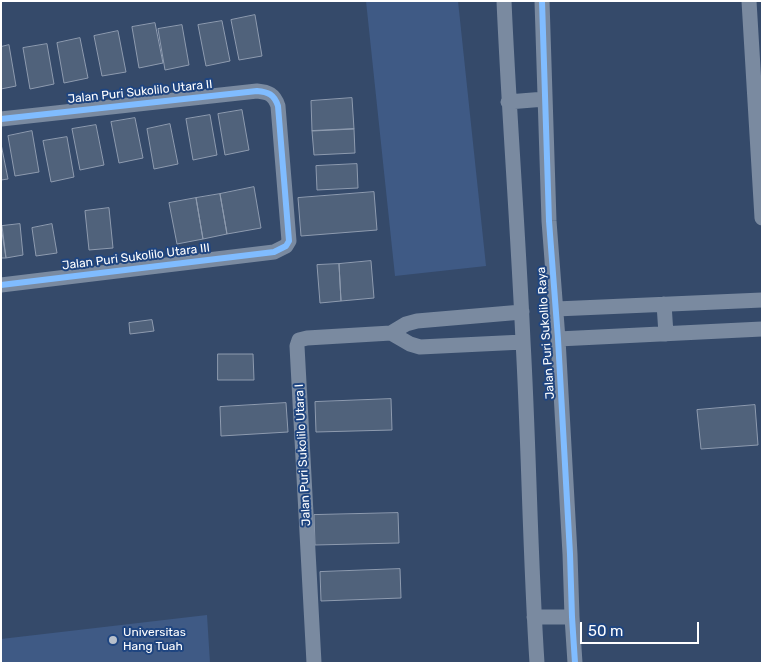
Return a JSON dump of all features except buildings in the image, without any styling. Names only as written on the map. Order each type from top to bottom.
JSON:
[{"type":"street","name":"Jalan Puri Sukolilo Raya","points":[[504,1],[508,102],[522,312],[537,663]]},
{"type":"street","name":"Jalan Puri Sukolilo Raya","points":[[542,1],[549,221],[558,339],[575,663]]},
{"type":"street","points":[[749,1],[762,218]]},
{"type":"street","name":"Jalan Puri Sukolilo Utara II","points":[[1,119],[256,90],[270,93],[278,106],[289,241],[286,246],[274,252]]},
{"type":"street","points":[[508,102],[545,99]]},
{"type":"street","name":"Jalan Puri Sukolilo Utara III","points":[[1,285],[274,252]]},
{"type":"street","points":[[556,309],[762,300]]},
{"type":"street","points":[[664,304],[666,334]]},
{"type":"street","points":[[522,312],[417,321],[406,324],[391,333],[410,344],[420,347],[523,342]]},
{"type":"street","points":[[558,339],[762,329]]},
{"type":"street","name":"Jalan Puri Sukolilo Utara I","points":[[314,663],[297,346],[300,340],[307,338],[391,333]]},
{"type":"street","points":[[534,617],[572,617]]},
{"type":"water","points":[[366,1],[458,1],[486,266],[395,276]]},
{"type":"water","points":[[207,615],[210,663],[1,663],[1,639]]},
{"type":"cycle path","points":[[542,1],[549,221],[558,339],[575,663]]},
{"type":"cycle path","points":[[1,119],[257,91],[267,93],[275,99],[278,106],[289,241],[286,246],[274,252],[1,285]]},
{"type":"place","name":"Universitas Hang Tuah","points":[[113,640]]}]
